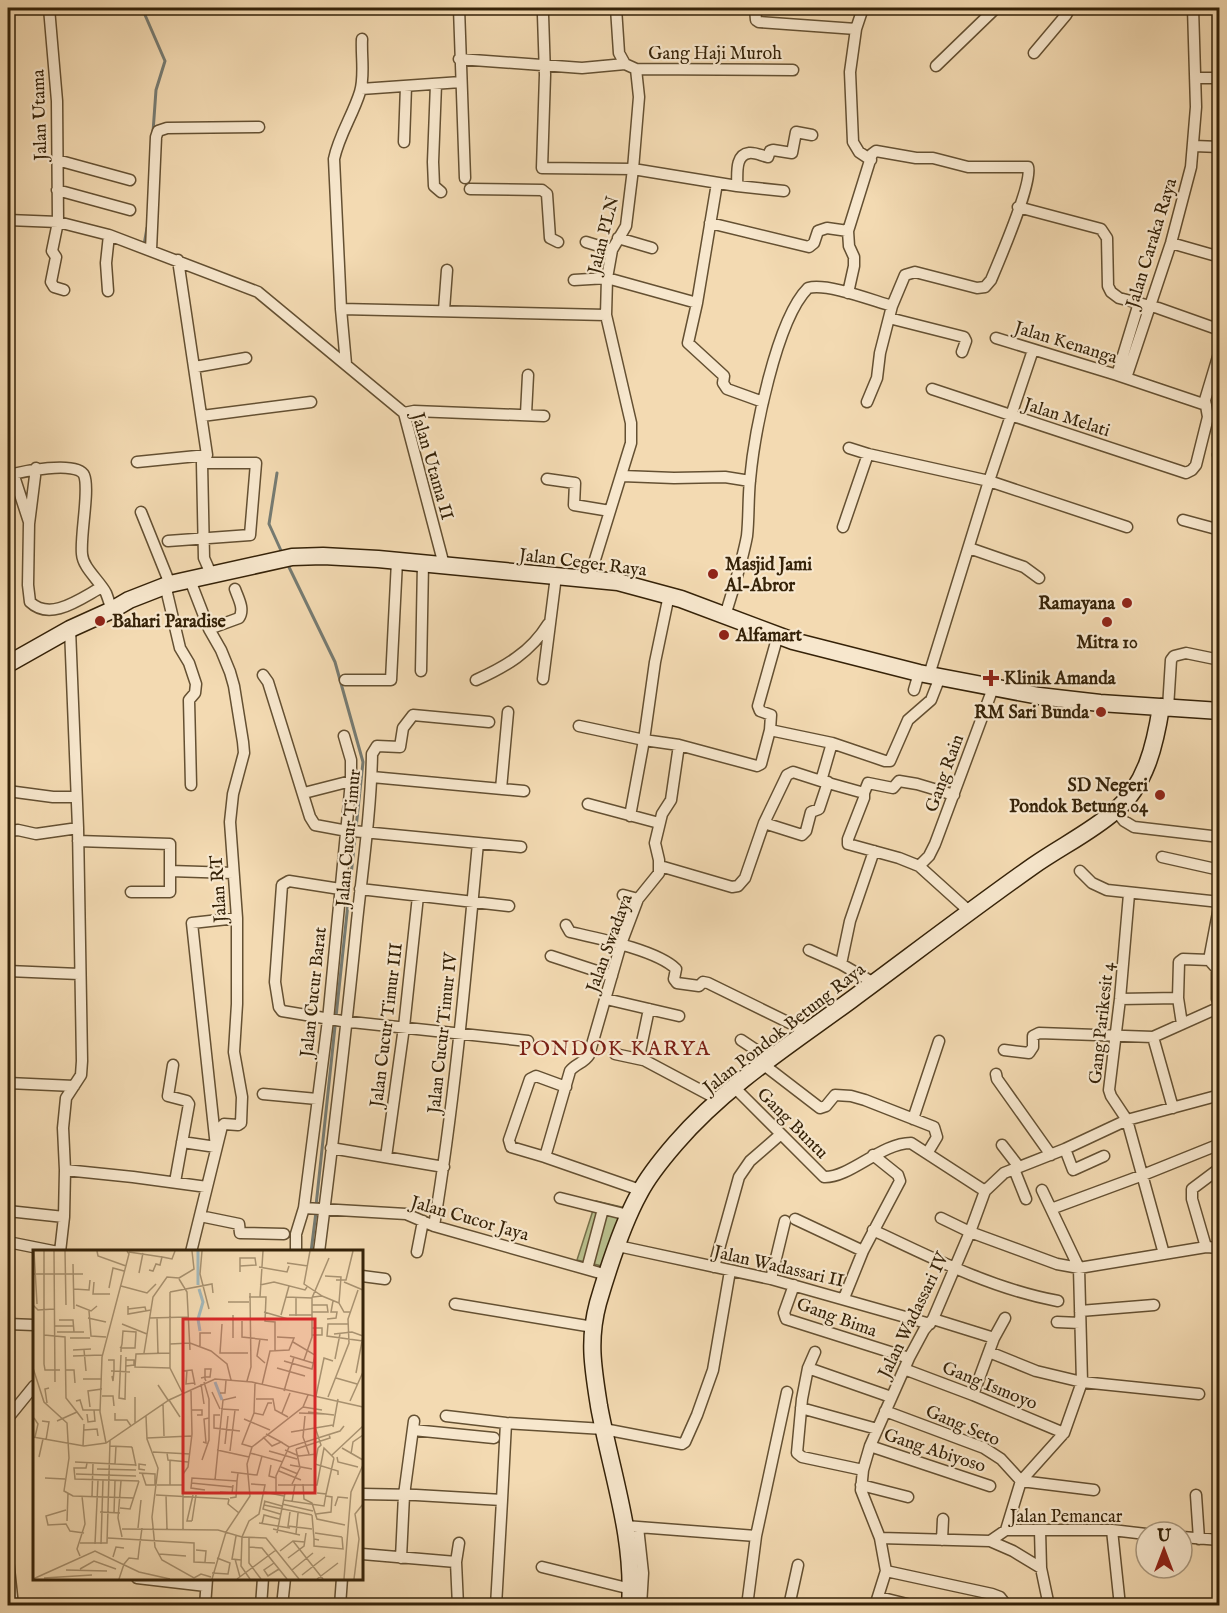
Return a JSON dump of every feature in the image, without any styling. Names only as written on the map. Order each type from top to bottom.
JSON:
[{"type":"main road","name":"Jalan Ceger Raya","points":[[8,664],[70,629],[129,600],[167,586],[292,557],[323,556],[444,565],[590,579],[636,586],[669,595],[778,635],[846,655],[929,675],[993,688],[1100,703],[1164,707]]},
{"type":"main road","points":[[1164,707],[1220,711]]},
{"type":"main road","name":"Jalan Pondok Betung Raya","points":[[630,1597],[632,1526],[603,1429],[591,1357],[593,1327],[607,1275],[628,1215],[640,1190],[675,1145],[719,1100],[970,912],[1053,852],[1116,811],[1148,765],[1164,707]]},
{"type":"street","name":"Jalan Utama","points":[[49,8],[57,101],[58,222],[52,251],[56,257],[51,282],[54,287],[64,290]]},
{"type":"street","points":[[459,8],[465,178]]},
{"type":"street","points":[[615,8],[619,53],[625,64],[636,69]]},
{"type":"street","points":[[755,8],[756,20],[759,22],[856,29]]},
{"type":"street","points":[[863,8],[856,29],[850,72],[853,142],[859,152],[871,160]]},
{"type":"street","points":[[936,66],[996,8]]},
{"type":"street","points":[[1034,53],[1070,8]]},
{"type":"street","name":"Jalan Caraka Raya","points":[[1121,376],[1144,304],[1172,243],[1194,147],[1193,8]]},
{"type":"street","points":[[543,15],[545,86],[541,162],[543,191]]},
{"type":"street","points":[[346,364],[334,159],[337,144],[349,123],[361,89],[362,39]]},
{"type":"street","name":"Gang Haji Muroh","points":[[459,59],[582,68],[625,64]]},
{"type":"street","name":"Gang Haji Muroh","points":[[636,69],[793,70]]},
{"type":"street","name":"Jalan PLN","points":[[590,579],[631,443],[631,423],[606,315],[607,278],[612,250],[626,226],[639,97],[636,69]]},
{"type":"street","points":[[1195,78],[1220,78]]},
{"type":"street","points":[[361,89],[461,82]]},
{"type":"street","points":[[436,84],[434,186],[441,192]]},
{"type":"street","points":[[404,142],[406,86]]},
{"type":"street","points":[[149,249],[158,131],[167,128],[260,127]]},
{"type":"street","points":[[737,186],[739,162],[743,155],[751,153],[768,157],[771,150],[792,153],[796,132],[812,135]]},
{"type":"street","points":[[1194,147],[1220,147]]},
{"type":"street","points":[[848,293],[854,266],[848,231],[872,154],[876,151],[916,158],[933,158],[968,167],[1026,166],[1029,168],[992,280],[985,286],[977,288],[909,273],[902,280],[892,306],[880,353],[876,381],[867,402]]},
{"type":"street","points":[[57,160],[130,180]]},
{"type":"street","points":[[543,168],[633,168],[717,183],[784,191]]},
{"type":"street","points":[[717,183],[688,343],[724,375],[723,384],[727,389],[763,402]]},
{"type":"street","points":[[470,189],[543,191],[547,194],[550,238],[558,242]]},
{"type":"street","points":[[57,190],[130,210]]},
{"type":"street","points":[[1018,207],[1101,229],[1107,238],[1108,286],[1111,292],[1119,298],[1144,304],[1220,330]]},
{"type":"street","name":"Jalan Utama II","points":[[8,220],[58,222],[109,235],[149,249],[179,265],[258,292],[404,413],[444,565]]},
{"type":"street","points":[[710,223],[809,247],[814,243],[818,231],[822,228],[848,231]]},
{"type":"street","points":[[108,291],[106,263],[109,235]]},
{"type":"street","points":[[618,238],[652,248]]},
{"type":"street","points":[[586,242],[612,250]]},
{"type":"street","points":[[1172,243],[1220,257]]},
{"type":"street","points":[[137,462],[207,455],[206,416],[195,367],[179,265]]},
{"type":"street","points":[[444,310],[447,270]]},
{"type":"street","points":[[574,280],[607,278],[697,303]]},
{"type":"street","points":[[725,616],[741,563],[747,533],[750,481],[763,402],[779,346],[805,291],[810,287],[816,287],[848,293],[892,306]]},
{"type":"street","points":[[341,309],[606,315]]},
{"type":"street","points":[[889,318],[964,337],[966,341],[962,352]]},
{"type":"street","name":"Jalan Kenanga","points":[[996,338],[1206,405]]},
{"type":"street","points":[[770,730],[831,743],[890,761],[908,720],[931,700],[929,675],[989,481],[1033,350]]},
{"type":"street","points":[[1206,405],[1205,400],[1220,350]]},
{"type":"street","points":[[195,367],[246,358]]},
{"type":"street","points":[[526,414],[528,375]]},
{"type":"street","name":"Jalan Melati","points":[[932,389],[1186,473],[1196,465],[1208,417],[1206,405]]},
{"type":"street","points":[[206,416],[311,402]]},
{"type":"street","points":[[404,413],[414,411],[544,416]]},
{"type":"street","points":[[849,448],[989,481],[1127,527]]},
{"type":"street","points":[[843,527],[868,454]]},
{"type":"street","points":[[168,541],[203,539],[250,535],[256,463],[202,463],[203,539],[204,558],[211,574]]},
{"type":"street","points":[[36,468],[29,524],[28,594],[30,602],[43,610],[56,610],[102,587]]},
{"type":"street","points":[[29,524],[10,474],[36,468],[82,471],[85,490],[82,554],[85,565],[102,587],[112,610]]},
{"type":"street","points":[[622,476],[726,477],[750,481]]},
{"type":"street","points":[[547,479],[575,483],[574,504],[610,511]]},
{"type":"street","points":[[141,512],[167,586],[180,648],[189,663],[196,684],[195,693],[189,700],[191,785]]},
{"type":"street","points":[[1184,520],[1220,530]]},
{"type":"street","points":[[969,548],[1024,567],[1039,578]]},
{"type":"street","points":[[345,680],[388,681],[393,675],[397,561]]},
{"type":"street","points":[[421,671],[423,563]]},
{"type":"street","points":[[543,680],[556,576]]},
{"type":"street","name":"Jalan RT","points":[[190,580],[234,686],[244,753],[233,794],[230,822],[237,918],[237,1004],[234,1052],[242,1097],[241,1123],[238,1125],[224,1124],[190,1250]]},
{"type":"street","points":[[209,629],[239,618],[241,615],[242,610],[235,589]]},
{"type":"street","points":[[630,816],[655,662],[669,595]]},
{"type":"street","points":[[476,681],[499,670],[531,647],[549,621]]},
{"type":"street","points":[[59,1250],[64,1216],[66,1098],[81,1075],[82,1061],[78,828],[70,629]]},
{"type":"street","points":[[579,726],[679,745],[759,765],[770,730],[771,715],[760,711],[758,706],[778,635]]},
{"type":"street","points":[[1164,707],[1171,660],[1174,656],[1186,653],[1220,660]]},
{"type":"street","points":[[262,675],[268,682],[304,793],[310,819],[315,825],[521,847]]},
{"type":"street","points":[[914,690],[929,675]]},
{"type":"street","name":"Gang Rain","points":[[919,866],[932,852],[993,688]]},
{"type":"street","points":[[501,789],[508,712]]},
{"type":"street","name":"Jalan Cucur Timur","points":[[319,1250],[331,1148],[337,1021],[360,889],[374,750],[376,746],[400,747],[403,728],[413,715],[489,722]]},
{"type":"street","name":"Jalan Cucur Barat","points":[[296,1250],[296,1234],[306,1209],[317,1099],[337,1021],[340,889],[348,830],[351,781],[351,760],[344,736]]},
{"type":"street","points":[[764,823],[802,835],[806,831],[811,812],[819,809],[831,743]]},
{"type":"street","points":[[679,745],[671,800],[663,811],[655,845],[660,866],[732,887],[738,886],[745,878],[764,823],[789,773],[793,772],[864,793]]},
{"type":"street","points":[[372,777],[524,790]]},
{"type":"street","points":[[304,793],[351,781]]},
{"type":"street","points":[[954,795],[926,786],[899,781],[893,788],[868,783],[847,841],[849,845],[899,858],[919,866],[970,912]]},
{"type":"street","points":[[8,791],[53,797],[76,797]]},
{"type":"street","points":[[588,804],[659,823]]},
{"type":"street","points":[[1116,811],[1132,827],[1220,837]]},
{"type":"street","points":[[8,831],[18,830],[36,834],[78,828]]},
{"type":"street","points":[[78,841],[170,844],[170,892],[131,892]]},
{"type":"street","name":"Jalan Cucur Timur IV","points":[[434,1226],[444,1167],[460,1033],[478,843]]},
{"type":"street","points":[[841,964],[850,921],[874,851]]},
{"type":"street","points":[[1162,857],[1220,870]]},
{"type":"street","name":"Jalan Swadaya","points":[[546,1157],[571,1069],[585,1061],[589,1055],[621,944],[638,899],[656,878],[660,866]]},
{"type":"street","points":[[170,871],[233,873]]},
{"type":"street","points":[[1080,871],[1098,887],[1129,894],[1220,902],[1209,960]]},
{"type":"street","points":[[340,889],[289,880],[281,888],[275,982],[279,1007],[286,1013],[337,1021],[528,1041]]},
{"type":"street","points":[[360,889],[509,906]]},
{"type":"street","name":"Gang Parikesit 4","points":[[1129,894],[1109,1090],[1127,1120],[1164,1254]]},
{"type":"street","points":[[623,895],[638,899]]},
{"type":"street","name":"Jalan Cucur Timur III","points":[[386,1157],[404,1027],[418,896]]},
{"type":"street","points":[[182,1142],[216,1147],[192,923],[237,918]]},
{"type":"street","points":[[566,925],[570,932],[621,944],[666,962],[676,969],[674,979],[677,982],[699,986],[704,982],[708,983],[808,1032]]},
{"type":"street","points":[[809,950],[841,964],[874,983]]},
{"type":"street","points":[[551,956],[612,976]]},
{"type":"street","points":[[1004,1050],[1029,1053],[1033,1047],[1033,1036],[1040,1033],[1154,1037],[1182,1024],[1220,1006],[1217,999],[1217,969],[1209,960],[1183,959],[1179,962],[1178,998],[1182,1024]]},
{"type":"street","points":[[8,972],[79,974]]},
{"type":"street","points":[[1120,999],[1178,998]]},
{"type":"street","points":[[606,999],[679,1016]]},
{"type":"street","points":[[643,1060],[640,1052],[649,1009]]},
{"type":"street","points":[[1154,1037],[1173,1107]]},
{"type":"street","points":[[741,1040],[820,1107],[826,1107],[837,1094],[851,1096],[934,1127],[937,1137],[928,1152],[985,1191]]},
{"type":"street","points":[[913,1119],[939,1041]]},
{"type":"street","points":[[615,1054],[643,1060],[719,1100]]},
{"type":"street","points":[[173,1065],[168,1096],[187,1101],[189,1104],[175,1182]]},
{"type":"street","points":[[996,1074],[1051,1155]]},
{"type":"street","points":[[566,1087],[536,1076],[530,1078],[509,1140],[511,1146],[640,1190]]},
{"type":"street","points":[[8,1083],[74,1086]]},
{"type":"street","name":"Gang Buntu","points":[[735,1088],[824,1177],[836,1176],[873,1155],[907,1143],[928,1152]]},
{"type":"street","points":[[263,1094],[317,1099]]},
{"type":"street","name":"Jalan Wadassari IV","points":[[877,1601],[886,1571],[880,1538],[863,1496],[861,1485],[863,1470],[870,1446],[891,1397],[924,1330],[932,1321],[985,1191],[1004,1173],[1065,1149],[1127,1120],[1220,1095]]},
{"type":"street","points":[[714,1267],[739,1177],[750,1161],[781,1134]]},
{"type":"street","points":[[1050,1209],[1220,1144]]},
{"type":"street","points":[[1002,1145],[1016,1168],[1026,1198]]},
{"type":"street","points":[[331,1148],[444,1167]]},
{"type":"street","points":[[1065,1149],[1073,1170],[1104,1156]]},
{"type":"street","points":[[844,1298],[873,1230],[900,1181],[898,1175],[873,1155]]},
{"type":"street","points":[[1206,1246],[1192,1198],[1192,1189],[1220,1168]]},
{"type":"street","points":[[65,1170],[207,1187]]},
{"type":"street","points":[[1006,1530],[1022,1481],[1064,1433],[1082,1382],[1079,1268],[1042,1190]]},
{"type":"street","points":[[560,1198],[628,1215]]},
{"type":"street","name":"Jalan Cucor Jaya","points":[[306,1209],[406,1215],[434,1226],[607,1275]]},
{"type":"street","points":[[587,1269],[603,1209]]},
{"type":"street","points":[[8,1211],[64,1216]]},
{"type":"street","points":[[200,1216],[239,1224],[240,1233],[284,1234]]},
{"type":"street","points":[[941,1218],[970,1232],[1057,1264],[1079,1268],[1206,1246],[1220,1248]]},
{"type":"street","points":[[771,1279],[790,1220],[863,1251]]},
{"type":"street","points":[[417,1252],[423,1221]]},
{"type":"street","points":[[873,1230],[954,1269],[1032,1296],[1058,1301]]},
{"type":"street","points":[[8,1242],[53,1250]]},
{"type":"street","name":"Jalan Wadassari II","points":[[618,1246],[771,1279],[994,1338]]},
{"type":"street","points":[[446,1416],[506,1423],[603,1429],[678,1444],[685,1442],[713,1370],[730,1271]]},
{"type":"street","points":[[363,1276],[384,1279]]},
{"type":"street","name":"Gang Bima","points":[[794,1285],[784,1313],[786,1319],[909,1358]]},
{"type":"street","points":[[455,1304],[593,1327]]},
{"type":"street","points":[[1080,1311],[1155,1305]]},
{"type":"street","points":[[973,1395],[994,1338],[1005,1318]]},
{"type":"street","points":[[1057,1322],[1080,1323]]},
{"type":"street","points":[[8,1324],[33,1325]]},
{"type":"street","points":[[815,1352],[808,1368],[801,1408],[797,1453],[802,1457],[863,1470]]},
{"type":"street","points":[[989,1352],[1036,1371],[1082,1382],[1199,1394]]},
{"type":"street","points":[[808,1368],[891,1397]]},
{"type":"street","name":"Gang Ismoyo","points":[[904,1369],[1064,1433]]},
{"type":"street","points":[[8,1418],[33,1387]]},
{"type":"street","points":[[751,1605],[756,1536],[787,1392]]},
{"type":"street","points":[[801,1408],[877,1430]]},
{"type":"street","name":"Gang Seto","points":[[885,1411],[984,1448],[1001,1460],[1022,1481]]},
{"type":"street","points":[[496,1605],[506,1423]]},
{"type":"street","points":[[401,1558],[404,1495],[413,1426],[494,1438]]},
{"type":"street","name":"Gang Abiyoso","points":[[870,1446],[990,1486]]},
{"type":"street","points":[[1022,1481],[1094,1490]]},
{"type":"street","points":[[861,1485],[908,1497]]},
{"type":"street","points":[[363,1494],[502,1500]]},
{"type":"street","points":[[1196,1495],[1199,1539]]},
{"type":"street","points":[[942,1540],[943,1519]]},
{"type":"street","points":[[641,1605],[643,1573],[632,1526],[756,1536]]},
{"type":"street","name":"Jalan Pemancar","points":[[880,1538],[990,1541],[1006,1530],[1112,1530],[1134,1533]]},
{"type":"street","points":[[1041,1530],[1041,1568],[1049,1605]]},
{"type":"street","points":[[1112,1530],[1120,1605]]},
{"type":"street","points":[[1194,1538],[1220,1540]]},
{"type":"street","points":[[990,1541],[1013,1551],[1041,1568]]},
{"type":"street","points":[[458,1605],[456,1562],[459,1542]]},
{"type":"street","points":[[363,1554],[456,1562]]},
{"type":"street","points":[[8,1559],[14,1605]]},
{"type":"street","points":[[789,1605],[798,1564]]},
{"type":"street","points":[[542,1568],[630,1597]]},
{"type":"street","points":[[886,1571],[992,1594],[1000,1597],[1007,1605]]},
{"type":"street","points":[[172,1580],[207,1582],[205,1605]]},
{"type":"street","points":[[261,1605],[263,1580]]},
{"type":"street","points":[[282,1605],[285,1580]]},
{"type":"street","points":[[342,1580],[340,1604],[372,1605]]},
{"type":"street","points":[[877,1601],[915,1605]]},
{"type":"green space","points":[[596,1201],[626,1208],[606,1267],[577,1260]]},
{"type":"waterway","points":[[142,8],[165,61],[156,90],[153,132]]},
{"type":"waterway","points":[[144,245],[147,228]]},
{"type":"waterway","points":[[277,473],[269,524],[283,555]]},
{"type":"waterway","points":[[287,563],[335,662],[363,762],[316,1206]]},
{"type":"waterway","points":[[311,1250],[316,1212]]},
{"type":"place","name":"Masjid Jami Al-Abror","points":[[713,574]]},
{"type":"place","name":"Ramayana","points":[[1127,603]]},
{"type":"place","name":"Bahari Paradise","points":[[100,621]]},
{"type":"place","name":"Mitra 10","points":[[1107,622]]},
{"type":"place","name":"Alfamart","points":[[724,635]]},
{"type":"place","name":"Klinik Amanda","points":[[991,678]]},
{"type":"place","name":"RM Sari Bunda","points":[[1101,712]]},
{"type":"place","name":"SD Negeri Pondok Betung 04","points":[[1160,795]]},
{"type":"district","name":"PONDOK KARYA","points":[[615,1048]]}]
